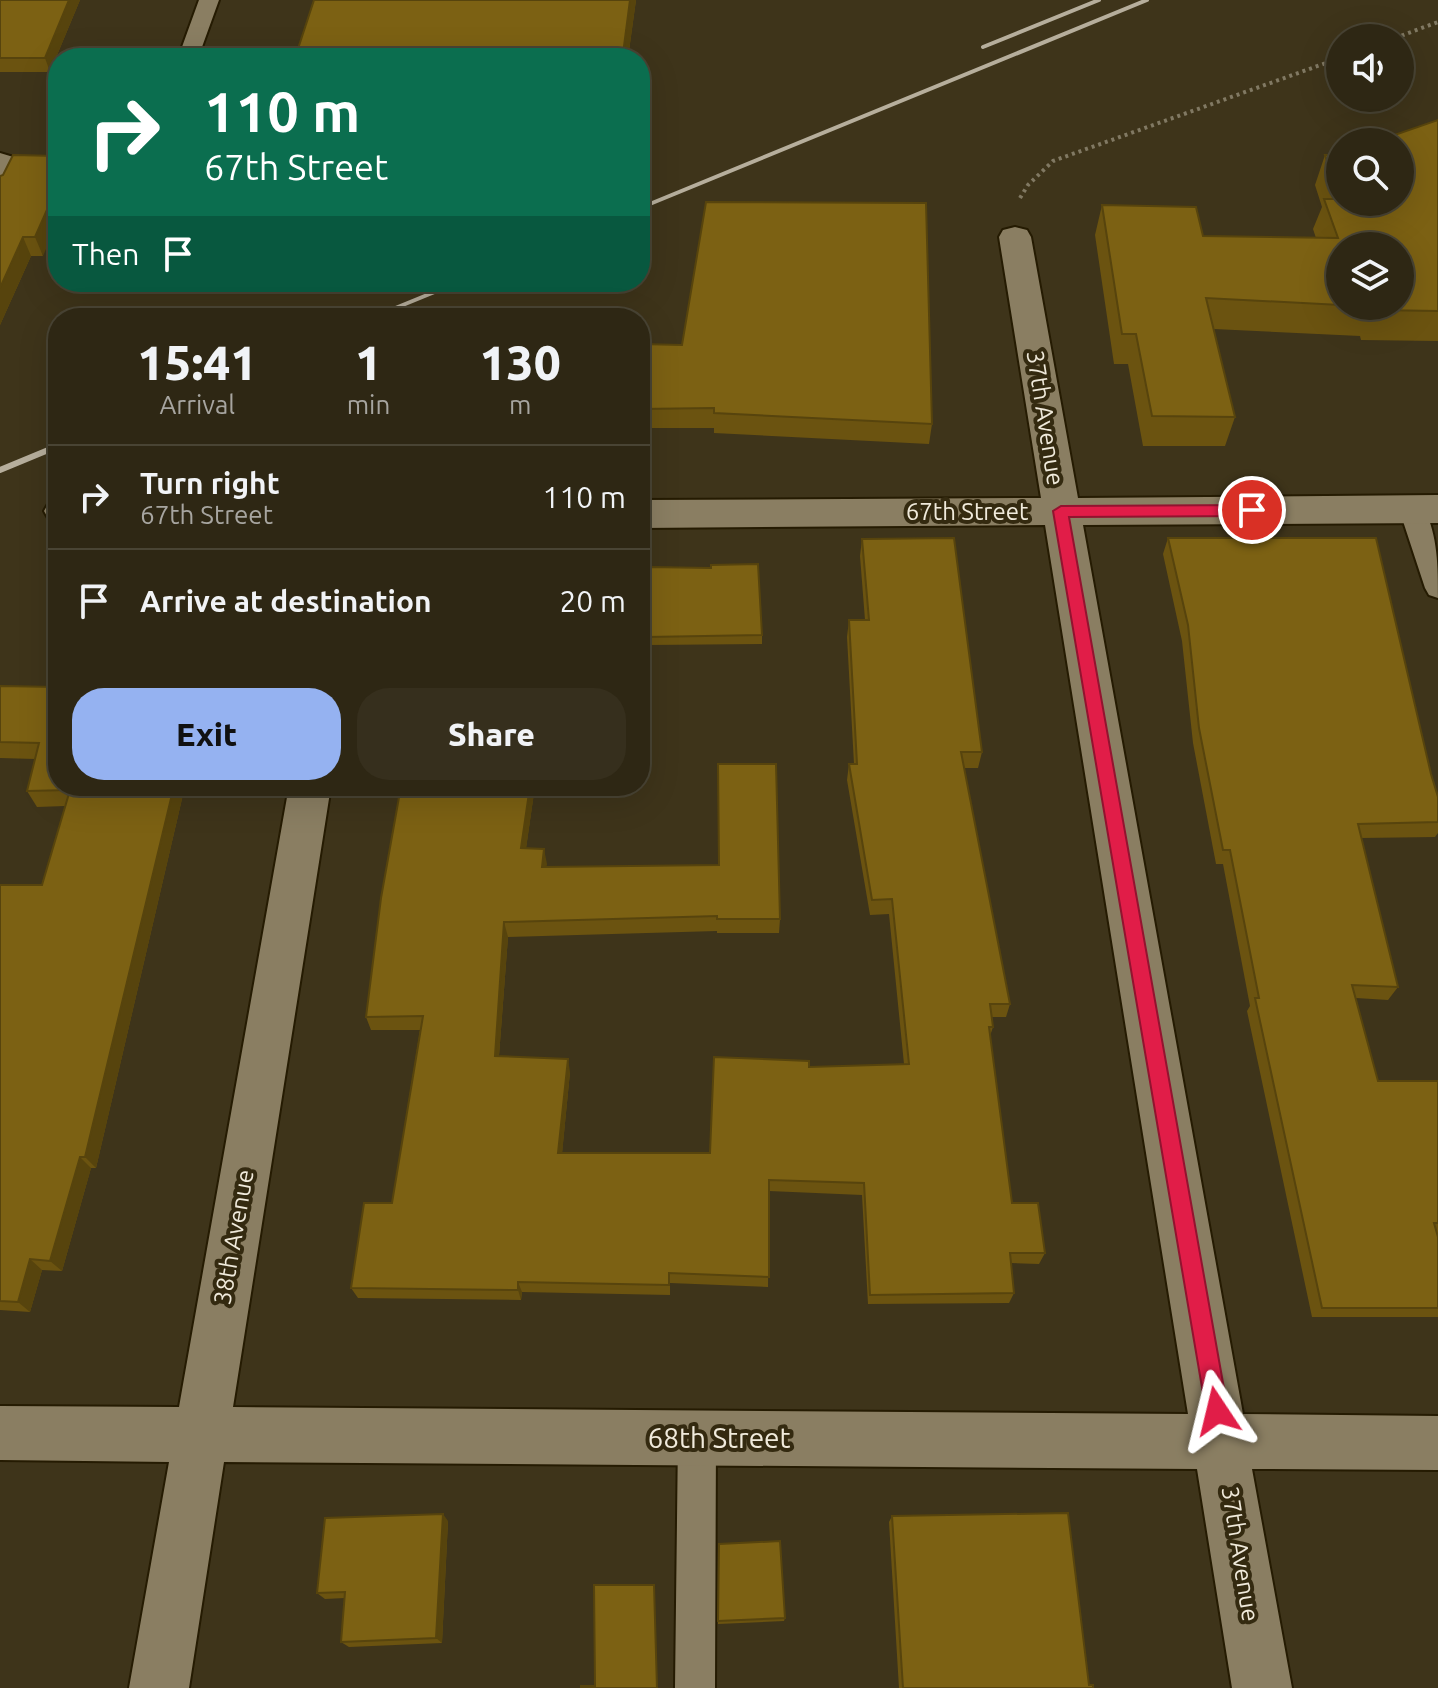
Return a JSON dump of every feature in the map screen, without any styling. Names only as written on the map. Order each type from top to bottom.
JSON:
[{"type":"street","name":"37th Avenue","points":[[1015,237],[1262,1688]]},
{"type":"street","name":"67th Street","points":[[650,514],[1425,509]]},
{"type":"street","name":"38th Avenue","points":[[159,1688],[308,796]]},
{"type":"street","name":"68th Street","points":[[0,1433],[1438,1443]]},
{"type":"lane","points":[[192,48],[209,0]]},
{"type":"lane","points":[[0,159],[12,164],[0,187]]},
{"type":"lane","points":[[1425,509],[1438,588]]},
{"type":"lane","points":[[695,1688],[697,1437]]},
{"type":"path","points":[[1414,31],[1438,22]]},
{"type":"path","points":[[1015,237],[1016,204],[1028,185],[1053,161],[1326,63]]},
{"type":"building","points":[[0,0],[69,0],[45,58],[0,58]]},
{"type":"building","points":[[314,0],[630,0],[624,48],[298,48]]},
{"type":"building","points":[[1438,120],[1438,311],[1414,311],[1414,232],[1336,232],[1330,216],[1414,216],[1414,128]]},
{"type":"building","points":[[13,155],[48,156],[48,208],[35,237],[23,237],[0,288],[0,176]]},
{"type":"building","points":[[706,202],[926,203],[932,424],[714,413],[714,408],[650,409],[650,344],[682,345]]},
{"type":"building","points":[[1102,205],[1196,207],[1203,236],[1326,238],[1326,304],[1206,298],[1235,417],[1152,416],[1136,334],[1122,334]]},
{"type":"building","points":[[954,538],[982,752],[961,752],[1010,1004],[990,1004],[993,1027],[989,1027],[1012,1203],[1038,1203],[1045,1253],[1010,1253],[1014,1293],[870,1295],[864,1183],[769,1180],[769,1277],[669,1273],[669,1285],[518,1282],[518,1290],[351,1288],[364,1203],[392,1203],[423,1016],[366,1017],[381,898],[399,796],[529,796],[521,848],[544,849],[542,867],[719,865],[718,764],[776,764],[780,919],[717,919],[717,916],[504,922],[495,1056],[568,1059],[558,1153],[710,1153],[714,1057],[809,1061],[809,1067],[909,1064],[892,899],[872,900],[849,764],[857,764],[849,620],[869,620],[862,539]]},
{"type":"building","points":[[1168,538],[1376,538],[1438,797],[1438,822],[1358,824],[1398,987],[1352,985],[1378,1081],[1438,1081],[1438,1223],[1434,1223],[1438,1237],[1438,1308],[1322,1308],[1255,998],[1259,998],[1230,850],[1223,850],[1199,728],[1188,625]]},
{"type":"building","points":[[758,564],[762,635],[650,637],[650,567],[711,568],[711,565]]},
{"type":"building","points":[[0,686],[48,687],[48,791],[27,791],[39,743],[0,742]]},
{"type":"building","points":[[68,796],[172,796],[85,1157],[80,1157],[50,1261],[30,1259],[18,1302],[0,1301],[0,885],[42,885]]},
{"type":"building","points":[[1068,1513],[1089,1685],[1093,1688],[903,1688],[892,1516]]},
{"type":"building","points":[[443,1514],[436,1638],[341,1642],[345,1592],[317,1593],[325,1518]]},
{"type":"building","points":[[780,1541],[785,1618],[718,1621],[719,1544]]},
{"type":"building","points":[[594,1585],[654,1585],[657,1688],[581,1688],[595,1686]]},
{"type":"railway","points":[[983,47],[1099,0]]},
{"type":"railway","points":[[650,204],[1147,0]]},
{"type":"railway","points":[[395,308],[435,292]]},
{"type":"railway","points":[[0,470],[48,450]]},
{"type":"route","points":[[1217,1411],[1061,511],[1252,510]]}]
